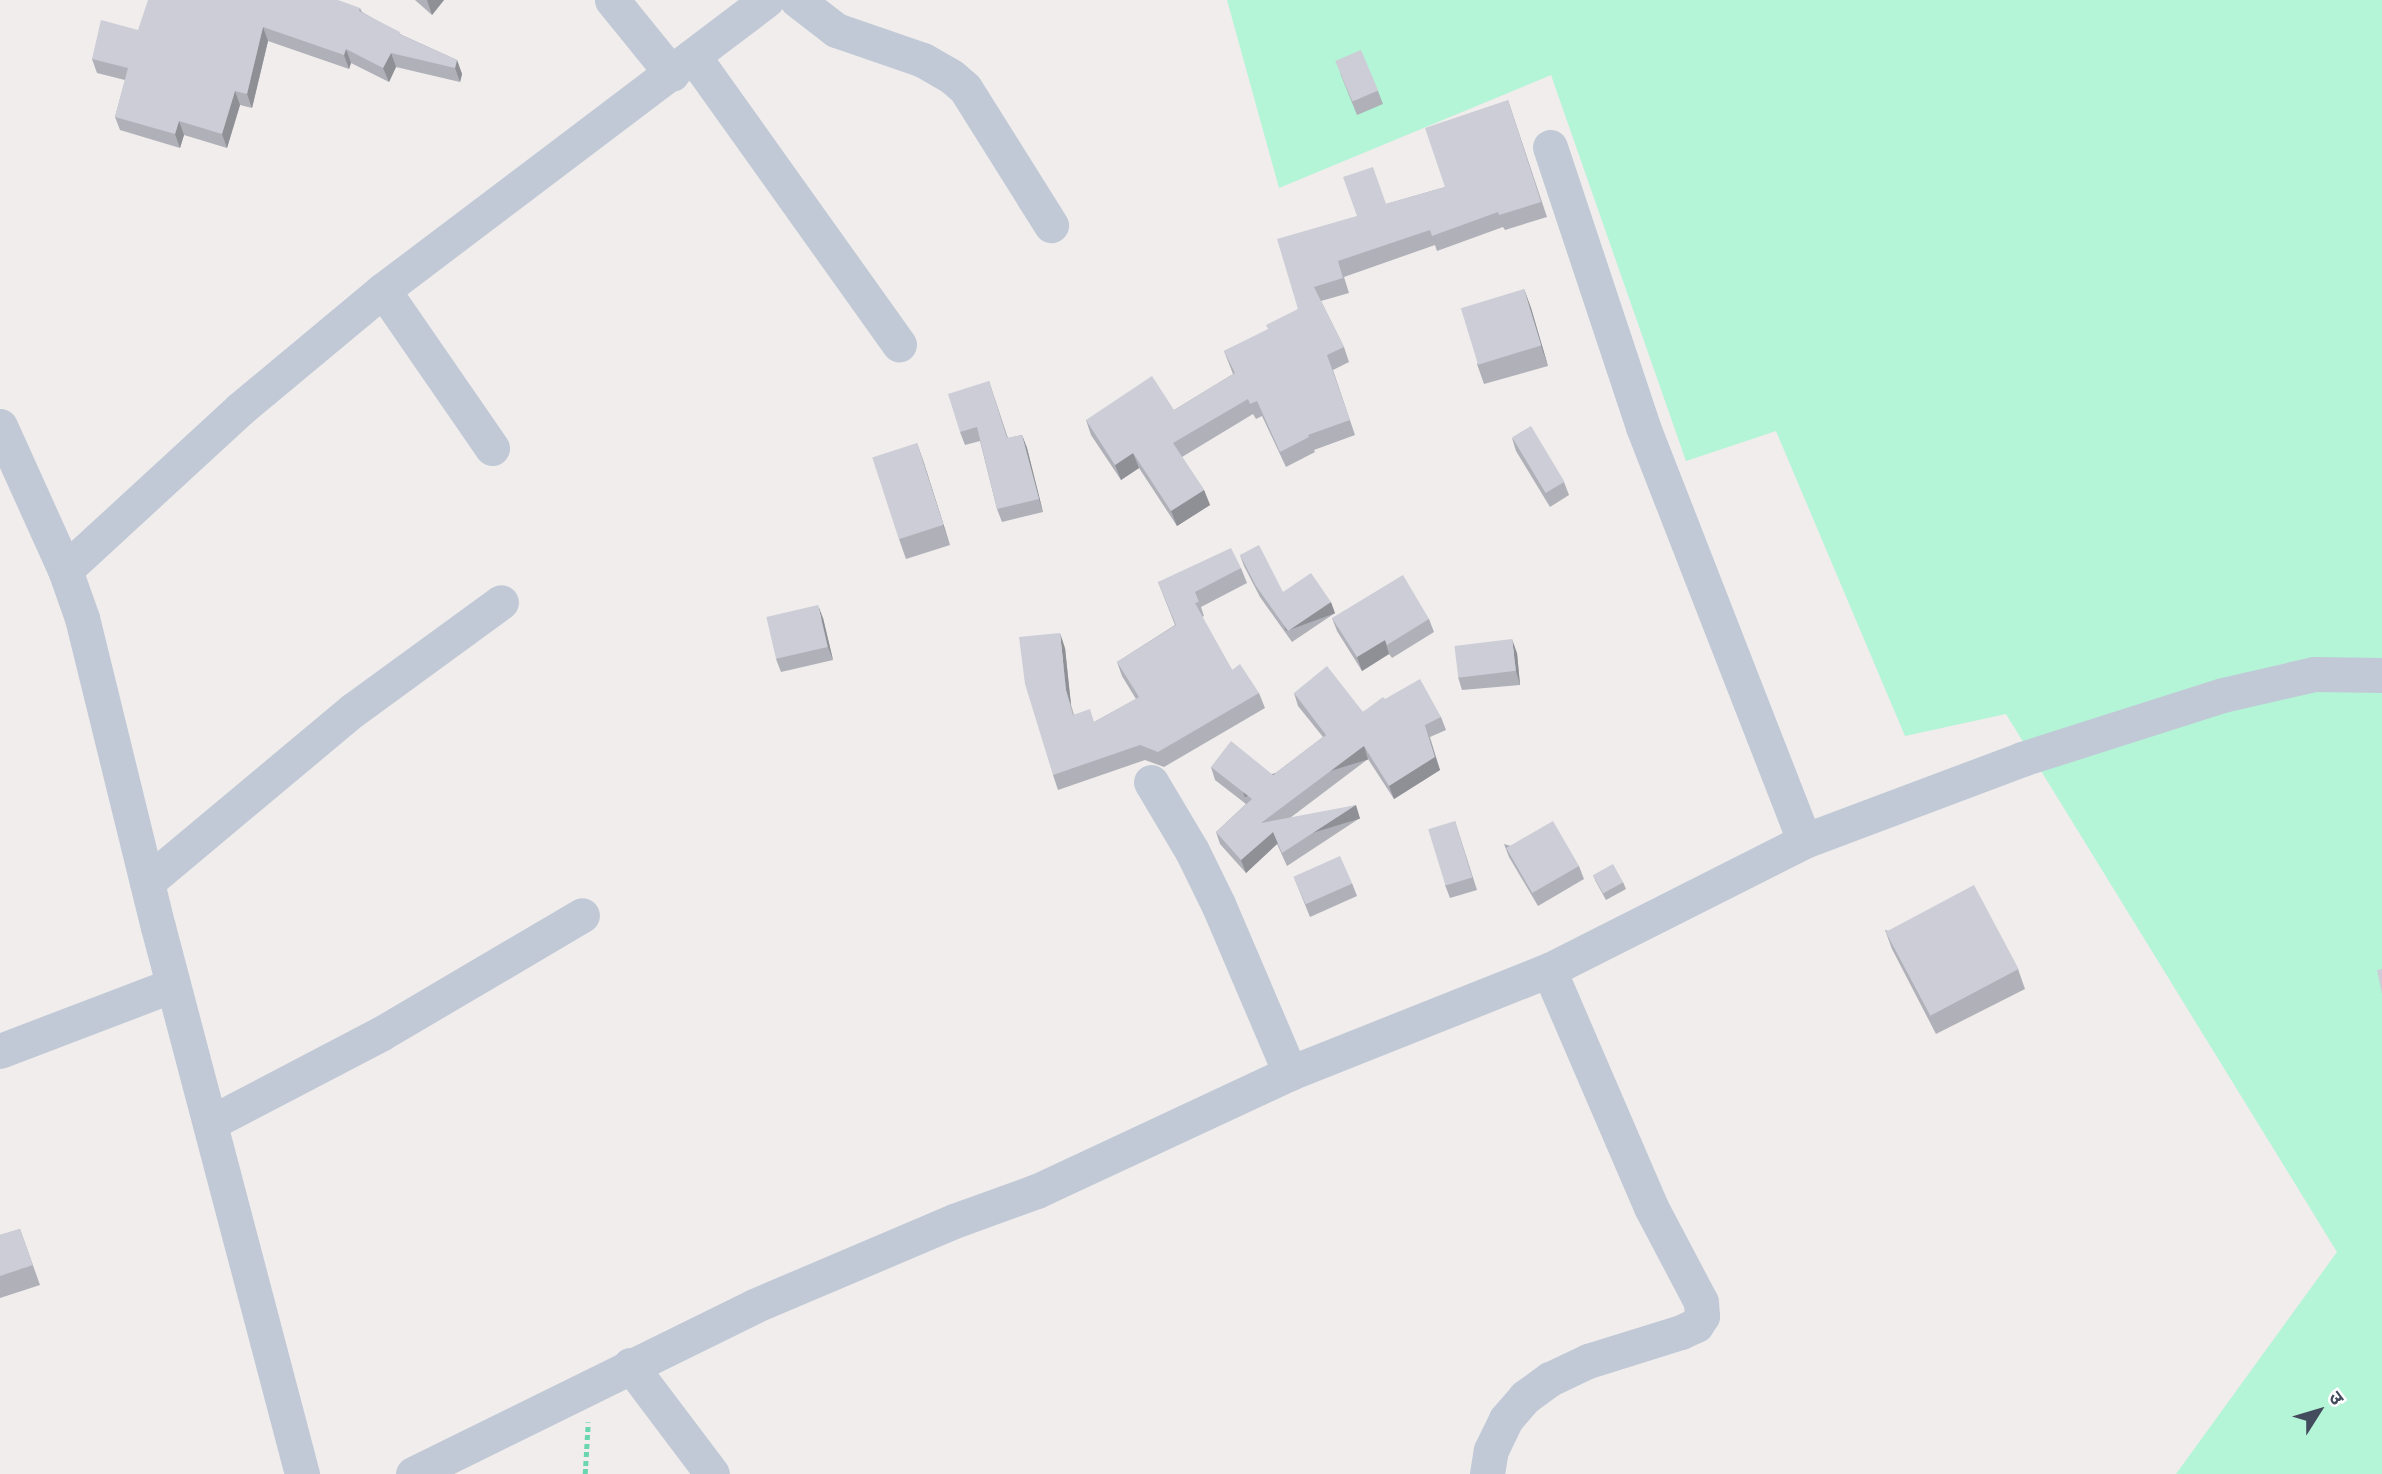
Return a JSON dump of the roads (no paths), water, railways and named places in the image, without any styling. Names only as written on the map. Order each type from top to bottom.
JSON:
[{"type":"street","points":[[611,0],[683,66],[899,344]]},
{"type":"street","points":[[65,570],[240,409],[383,290],[767,0]]},
{"type":"street","points":[[797,0],[836,30],[923,61],[951,76],[965,88],[1051,225]]},
{"type":"street","points":[[1550,147],[1643,426],[1804,841]]},
{"type":"street","points":[[383,290],[492,448]]},
{"type":"street","points":[[0,426],[65,570],[82,618],[173,985],[302,1474]]},
{"type":"street","points":[[147,882],[353,710],[501,602]]},
{"type":"street","points":[[413,1474],[590,1388],[630,1365],[766,1301],[954,1221],[1037,1191],[1290,1073],[1549,970],[1804,841],[2022,759],[2223,695],[2314,674],[2382,675]]},
{"type":"street","points":[[1152,782],[1192,851],[1218,904],[1290,1073]]},
{"type":"street","points":[[210,1123],[382,1033],[582,915]]},
{"type":"street","points":[[1488,1474],[1491,1450],[1506,1419],[1550,1379],[1588,1361],[1681,1332],[1696,1325],[1702,1316],[1701,1302],[1651,1207],[1549,970]]},
{"type":"street","points":[[0,1051],[173,985]]},
{"type":"street","points":[[630,1365],[712,1474]]}]
